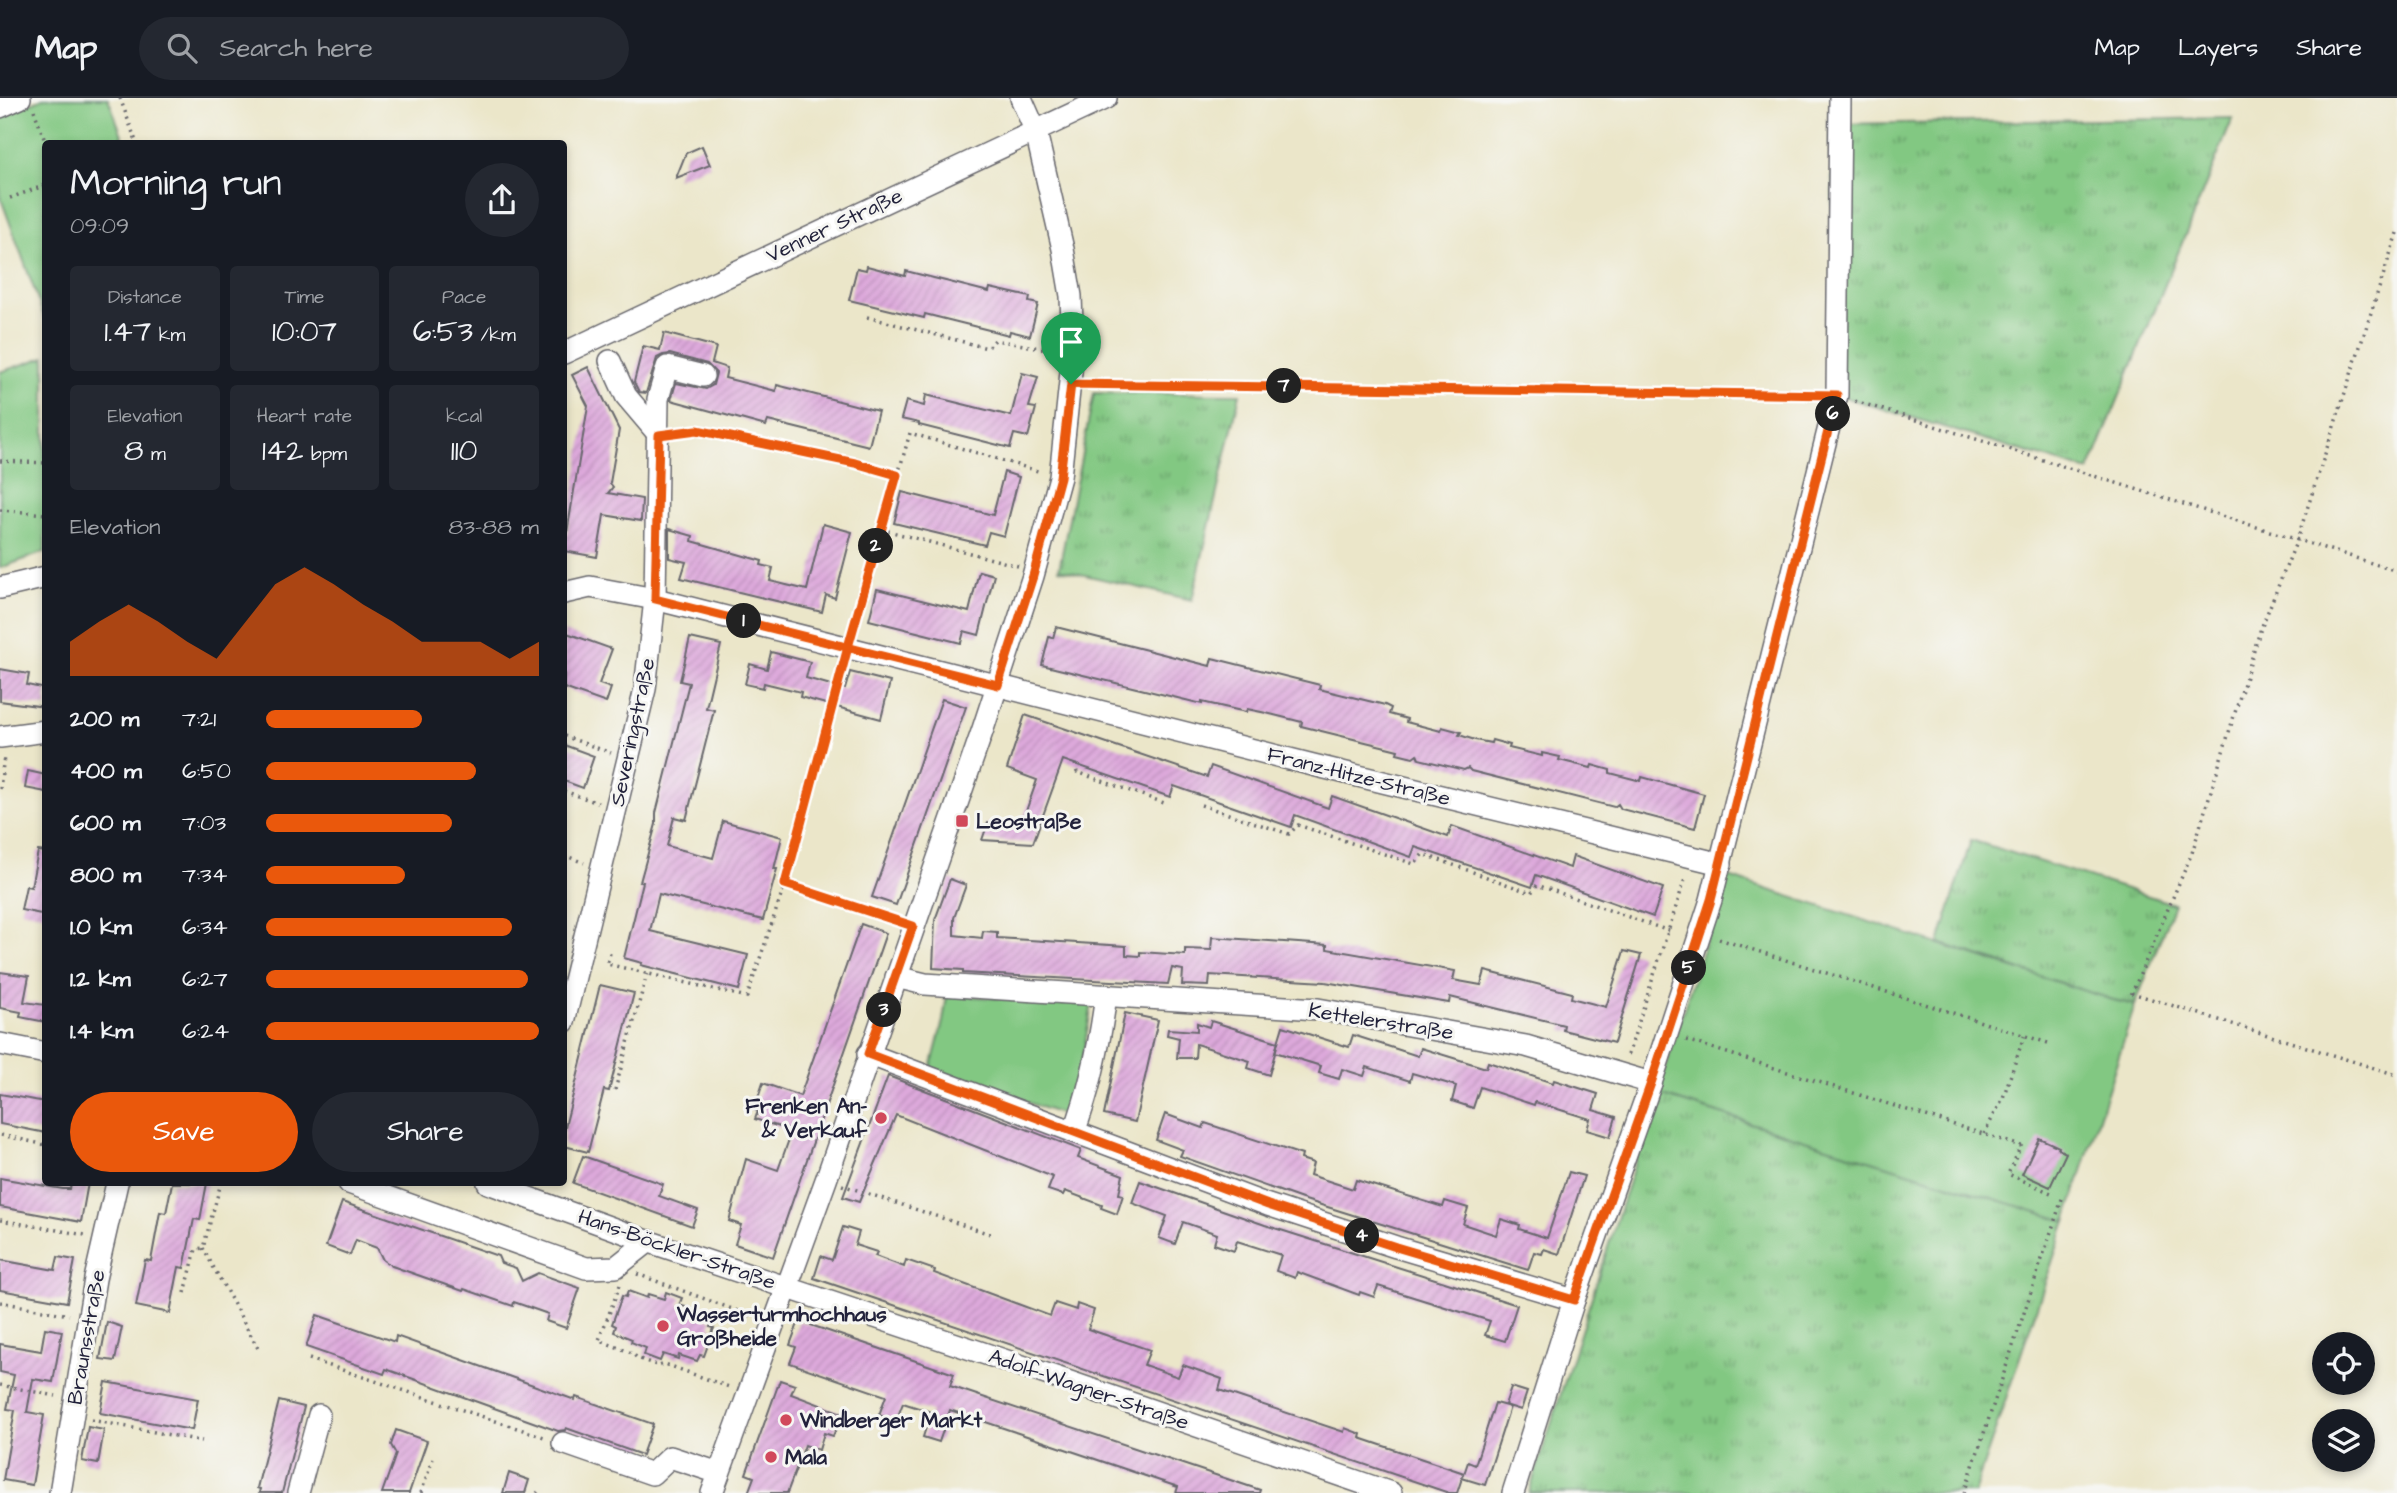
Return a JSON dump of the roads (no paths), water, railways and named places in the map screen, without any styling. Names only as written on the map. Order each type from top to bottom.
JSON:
[{"type":"street","points":[[563,1443],[652,1474],[670,1457],[716,1483],[998,685],[1060,477],[1073,353],[1071,296],[1063,249],[1036,132],[1021,98]]},
{"type":"street","name":"Venner Straße","points":[[567,352],[1106,98]]},
{"type":"street","points":[[1513,1493],[1574,1300],[1651,1083],[1721,864],[1837,395],[1840,98]]},
{"type":"street","points":[[0,107],[26,102]]},
{"type":"street","points":[[610,361],[626,396],[659,435]]},
{"type":"street","name":"Severingstraße","points":[[567,1010],[645,689],[655,599],[658,399],[667,367],[703,376]]},
{"type":"street","points":[[0,588],[42,578]]},
{"type":"street","name":"Franz-Hitze-Straße","points":[[567,592],[590,587],[655,599],[1721,864]]},
{"type":"street","points":[[1,737],[42,732]]},
{"type":"street","name":"Kettelerstraße","points":[[896,977],[925,984],[1318,1009],[1526,1046],[1651,1083]]},
{"type":"street","points":[[1074,1132],[1093,1072],[1106,995]]},
{"type":"street","points":[[0,1044],[42,1052]]},
{"type":"street","points":[[868,1054],[1268,1205],[1396,1247],[1574,1300]]},
{"type":"street","name":"Braunsstraße","points":[[60,1493],[89,1319],[116,1186]]},
{"type":"street","points":[[357,1186],[586,1268],[621,1269],[649,1241]]},
{"type":"street","name":"Hans-Böckler-Straße","points":[[519,1188],[649,1241],[786,1286]]},
{"type":"street","name":"Adolf-Wagner-Straße","points":[[786,1286],[1391,1493]]},
{"type":"street","points":[[298,1493],[319,1415]]},
{"type":"place","name":"Leostraße","points":[[962,821]]},
{"type":"place","name":"Frenken An- & Verkauf","points":[[881,1118]]},
{"type":"place","name":"Wasserturmhochhaus Großheide","points":[[663,1326]]},
{"type":"place","name":"Windberger Markt","points":[[786,1420]]},
{"type":"place","name":"Mala","points":[[771,1457]]}]
